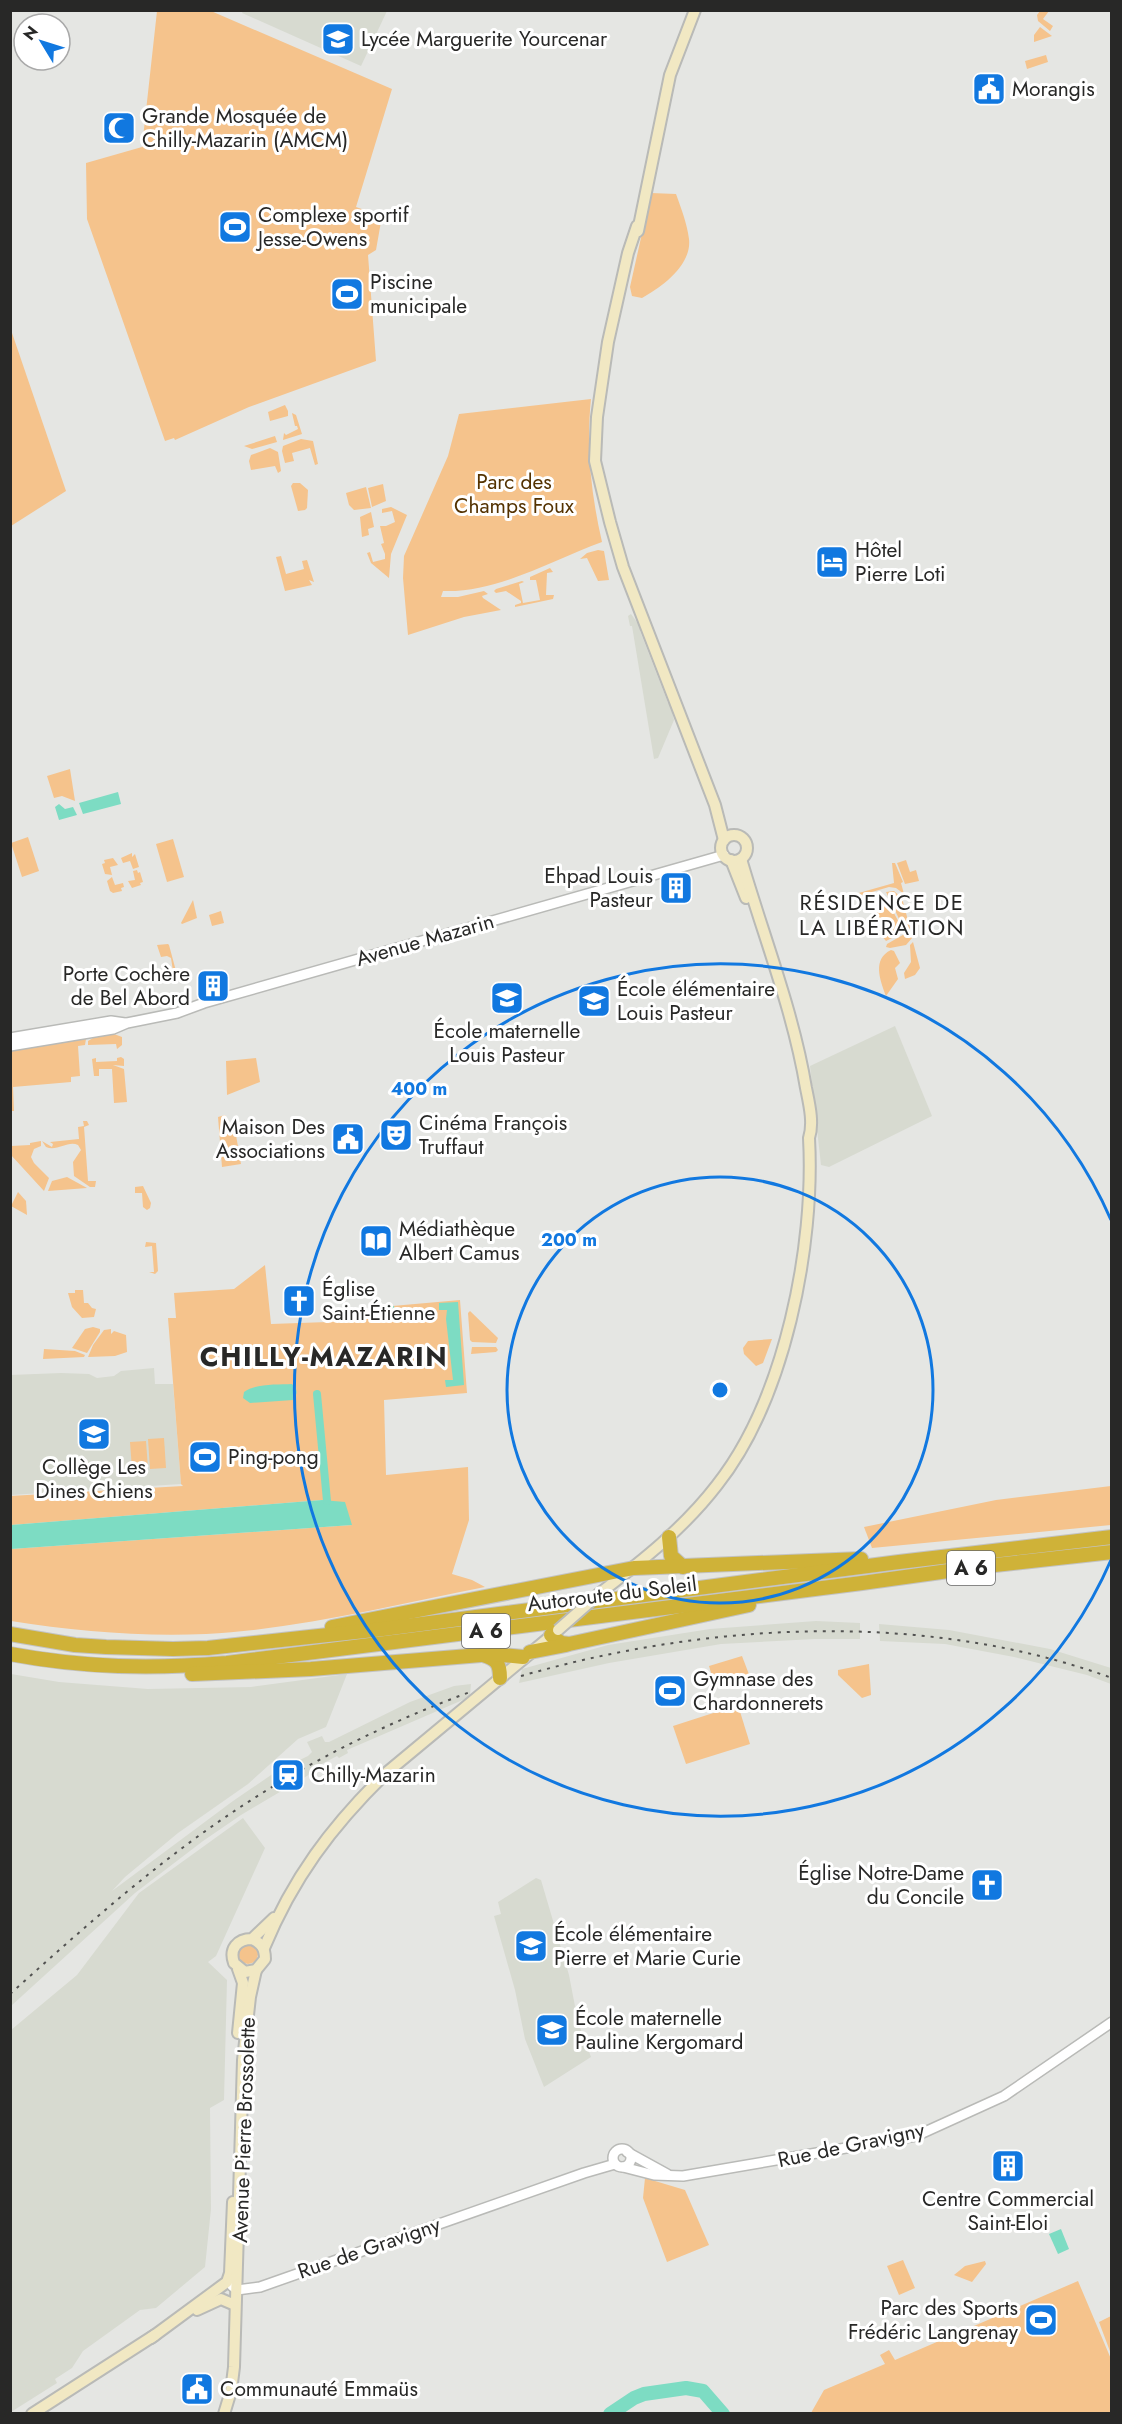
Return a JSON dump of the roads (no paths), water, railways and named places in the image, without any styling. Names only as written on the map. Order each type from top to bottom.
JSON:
[{"type":"highway","points":[[669,1537],[671,1556],[683,1567]]},
{"type":"highway","name":"Autoroute du Soleil","points":[[10,1634],[75,1645],[143,1649],[208,1648],[282,1641],[1112,1537]]},
{"type":"highway","name":"Autoroute du Soleil","points":[[10,1654],[86,1665],[168,1668],[236,1662],[977,1567],[1112,1552]]},
{"type":"highway","points":[[282,1641],[291,1633],[633,1568],[884,1557],[899,1562]]},
{"type":"highway","points":[[168,1668],[177,1674],[229,1674],[493,1654],[527,1655],[568,1644],[704,1616],[803,1590]]},
{"type":"highway","points":[[555,1632],[561,1642],[568,1644]]},
{"type":"highway","points":[[481,1655],[497,1661],[500,1678]]},
{"type":"main road","points":[[608,350],[622,303],[670,75],[695,10]]},
{"type":"main road","points":[[637,226],[624,268],[599,396],[595,461],[598,500],[609,544],[645,627],[715,805],[724,840]]},
{"type":"main road","points":[[622,303],[624,268]]},
{"type":"main road","points":[[595,461],[635,607]]},
{"type":"main road","points":[[598,500],[602,504],[607,521],[610,522]]},
{"type":"main road","points":[[609,544],[620,558]]},
{"type":"main road","points":[[715,805],[747,845],[747,852],[732,858],[722,845],[728,836],[737,835]]},
{"type":"main road","name":"Avenue Pierre Brossolette","points":[[224,2414],[233,2379],[243,2060],[250,1997],[256,1970],[265,1959],[264,1948],[279,1912],[314,1853],[359,1799],[385,1774],[669,1537],[705,1501],[735,1461],[748,1438],[774,1377],[790,1322],[806,1238],[811,1190],[809,1138],[805,1132],[798,1080],[789,1039],[749,897],[732,858]]},
{"type":"main road","name":"Avenue Pierre Brossolette","points":[[228,2282],[237,2062],[243,1983],[232,1958],[233,1950],[237,1943],[244,1939],[252,1939],[279,1912]]},
{"type":"main road","points":[[252,1939],[264,1948]]},
{"type":"main road","points":[[238,1969],[245,1972],[256,1970]]},
{"type":"main road","points":[[151,2338],[228,2282]]},
{"type":"main road","points":[[32,2414],[151,2338],[216,2300],[224,2299],[235,2305]]},
{"type":"street","name":"Avenue Mazarin","points":[[10,1046],[113,1029],[127,1023],[177,1013],[227,996],[732,858]]},
{"type":"street","name":"Avenue Mazarin","points":[[10,1038],[111,1021],[127,1023]]},
{"type":"street","name":"Rue de Gravigny","points":[[237,2290],[260,2288],[574,2176],[619,2165],[654,2175],[682,2176],[916,2136],[1004,2096],[1112,2022]]},
{"type":"street","points":[[627,2152],[630,2162],[619,2165],[613,2159],[616,2151],[622,2150],[627,2152],[669,2176]]},
{"type":"street","points":[[228,2282],[237,2290]]},
{"type":"waterway","points":[[317,1394],[327,1501]]},
{"type":"waterway","points":[[610,2414],[644,2394],[686,2388],[703,2391],[723,2414]]},
{"type":"railway","points":[[521,1676],[593,1658],[667,1644],[741,1635],[817,1631],[892,1633],[967,1641],[1040,1656],[1112,1678]]},
{"type":"railway","points":[[10,1994],[141,1880],[224,1818],[282,1781],[374,1732],[470,1692]]},
{"type":"place","name":"Lycée Marguerite Yourcenar","points":[[338,39]]},
{"type":"place","name":"Morangis","points":[[989,89]]},
{"type":"place","name":"Grande Mosquée de Chilly-Mazarin (AMCM)","points":[[119,128]]},
{"type":"place","name":"Complexe sportif Jesse-Owens","points":[[235,227]]},
{"type":"place","name":"Piscine municipale","points":[[347,294]]},
{"type":"place","name":"Hôtel Pierre Loti","points":[[832,562]]},
{"type":"place","name":"Ehpad Louis Pasteur","points":[[676,888]]},
{"type":"place","name":"Porte Cochère de Bel Abord","points":[[213,986]]},
{"type":"place","name":"École maternelle Louis Pasteur","points":[[507,998]]},
{"type":"place","name":"École élémentaire Louis Pasteur","points":[[594,1001]]},
{"type":"place","name":"Cinéma François Truffaut","points":[[396,1135]]},
{"type":"place","name":"Maison Des Associations","points":[[348,1139]]},
{"type":"place","name":"Médiathèque Albert Camus","points":[[376,1241]]},
{"type":"place","name":"Église Saint-Étienne","points":[[299,1301]]},
{"type":"place","name":"Collège Les Dines Chiens","points":[[94,1434]]},
{"type":"place","name":"Ping-pong","points":[[205,1457]]},
{"type":"place","name":"Gymnase des Chardonnerets","points":[[670,1691]]},
{"type":"place","name":"Chilly-Mazarin","points":[[288,1775]]},
{"type":"place","name":"Église Notre-Dame du Concile","points":[[987,1885]]},
{"type":"place","name":"École élémentaire Pierre et Marie Curie","points":[[531,1946]]},
{"type":"place","name":"École maternelle Pauline Kergomard","points":[[552,2030]]},
{"type":"place","name":"Centre Commercial Saint-Eloi","points":[[1008,2166]]},
{"type":"place","name":"Parc des Sports Frédéric Langrenay","points":[[1041,2320]]},
{"type":"place","name":"Communauté Emmaüs","points":[[197,2389]]},
{"type":"district","name":"RÉSIDENCE DE LA LIBÉRATION","points":[[882,914]]},
{"type":"district","name":"CHILLY-MAZARIN","points":[[324,1356]]},
{"type":"park label","name":"Parc des Champs Foux","points":[[514,494]]}]
